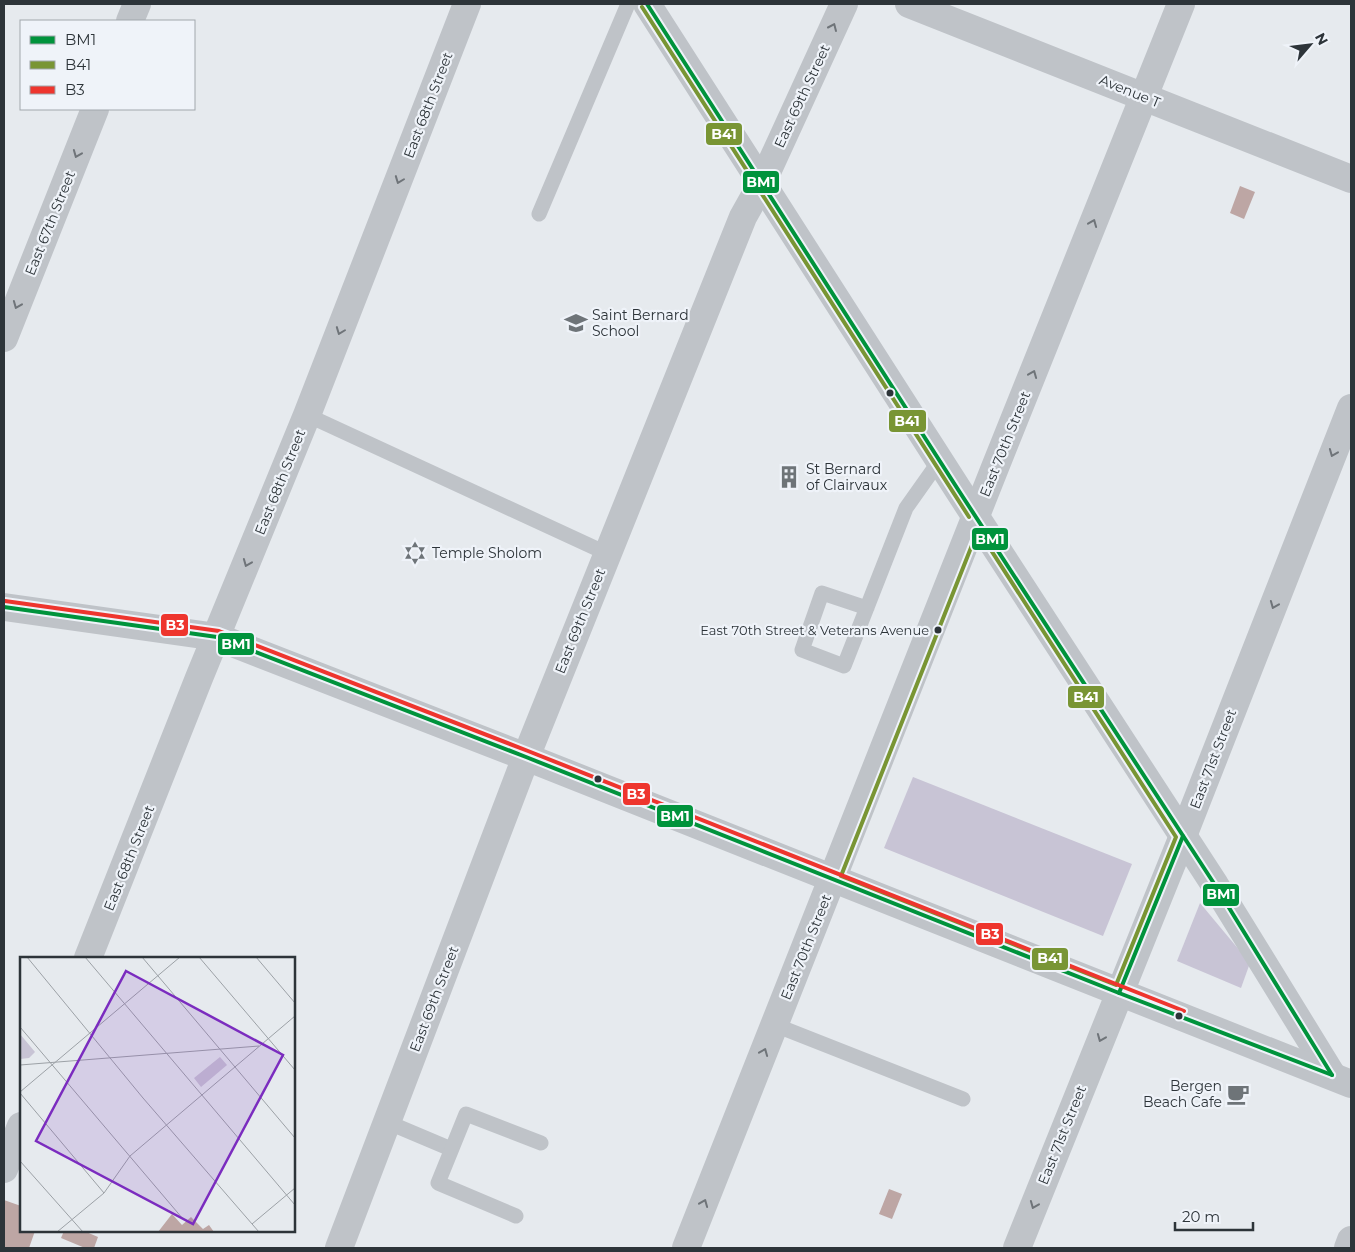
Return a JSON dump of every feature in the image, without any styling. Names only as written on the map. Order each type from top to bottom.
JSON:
[{"type":"street","points":[[130,20],[137,4]]},
{"type":"street","name":"East 68th Street","points":[[88,957],[307,415],[467,4]]},
{"type":"street","points":[[647,4],[976,516],[1342,1079]]},
{"type":"street","name":"East 69th Street","points":[[340,1248],[526,757],[606,553],[743,217],[762,183],[844,4]]},
{"type":"street","name":"Avenue T","points":[[909,4],[1351,179]]},
{"type":"street","name":"East 70th Street","points":[[686,1248],[1181,4]]},
{"type":"street","name":"East 67th Street","points":[[4,338],[95,110]]},
{"type":"street","name":"East 71st Street","points":[[1017,1248],[1183,836],[1351,408]]},
{"type":"street","points":[[4,607],[217,637],[526,757],[1119,993],[1342,1079]]},
{"type":"street","points":[[4,1170],[20,1129]]},
{"type":"street","points":[[1348,1248],[1351,1240]]},
{"type":"lane","points":[[539,214],[628,4]]},
{"type":"lane","points":[[307,415],[606,553]]},
{"type":"lane","points":[[867,608],[822,593],[802,650],[844,666],[867,608],[906,508],[940,460]]},
{"type":"lane","points":[[775,1025],[962,1100]]},
{"type":"lane","points":[[516,1216],[438,1183],[466,1114],[541,1144]]},
{"type":"lane","points":[[387,1122],[451,1148]]},
{"type":"shaded area","points":[[1240,186],[1255,192],[1244,219],[1230,213]]},
{"type":"shaded area","points":[[913,777],[1132,864],[1103,936],[884,848]]},
{"type":"shaded area","points":[[1200,903],[1250,963],[1241,988],[1177,961]]},
{"type":"shaded area","points":[[889,1189],[902,1194],[892,1219],[879,1214]]},
{"type":"shaded area","points":[[4,1200],[20,1206],[20,1232],[35,1232],[29,1248],[4,1248]]},
{"type":"shaded area","points":[[64,1232],[86,1232],[98,1237],[94,1248],[85,1248],[61,1238]]},
{"type":"transit line","name":"BM1","points":[[647,4],[959,491],[1215,885],[1332,1075]]},
{"type":"transit line","name":"B41","points":[[642,7],[969,517]]},
{"type":"transit line","name":"B41","points":[[978,530],[1176,837],[1116,985],[841,876],[978,530]]},
{"type":"transit line","name":"B3","points":[[5,601],[219,631],[528,751],[1184,1011]]},
{"type":"transit line","name":"BM1","points":[[4,607],[217,637],[526,757],[1119,993],[1332,1075]]},
{"type":"transit line","name":"BM1","points":[[1119,993],[1183,836]]},
{"type":"place","name":"Saint Bernard School","points":[[576,323]]},
{"type":"place","name":"St Bernard of Clairvaux","points":[[789,477]]},
{"type":"place","name":"Temple Sholom","points":[[415,553]]},
{"type":"place","name":"East 70th Street & Veterans Avenue","points":[[938,630]]},
{"type":"place","name":"Bergen Beach Cafe","points":[[1238,1094]]}]
